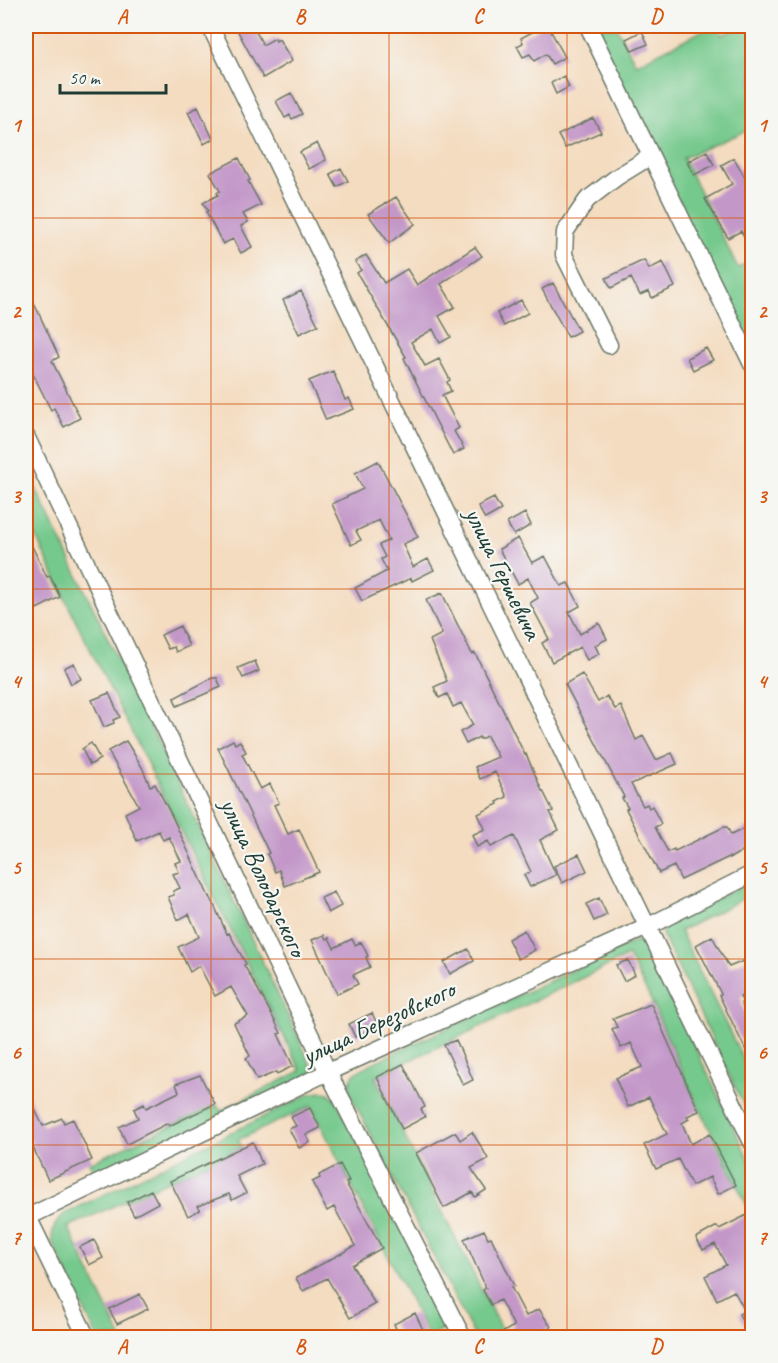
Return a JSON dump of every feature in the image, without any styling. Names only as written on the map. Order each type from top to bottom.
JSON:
[{"type":"street","name":"улица Гершевича","points":[[210,26],[753,1142]]},
{"type":"street","points":[[588,26],[753,364]]},
{"type":"street","points":[[609,345],[564,255],[565,232],[587,200],[617,177],[651,156]]},
{"type":"street","name":"улица Володарского","points":[[26,435],[328,1072],[463,1338]]},
{"type":"street","name":"улица Березовского","points":[[26,1216],[328,1072],[647,927],[753,874]]},
{"type":"street","points":[[26,1216],[87,1338]]},
{"type":"green space","points":[[588,26],[616,26],[636,64],[712,26],[717,26],[722,35],[741,26],[752,26],[752,128],[683,158],[738,268],[752,260],[752,359]]},
{"type":"green space","points":[[26,468],[312,1067],[312,1073],[223,1119],[95,1172],[89,1163],[217,1105],[220,1111],[301,1071],[69,607],[30,524],[26,525]]},
{"type":"green space","points":[[752,881],[752,894],[680,931],[752,1077],[752,1123],[662,934],[665,925]]},
{"type":"green space","points":[[638,940],[645,943],[752,1166],[752,1216],[628,956],[375,1077],[505,1337],[475,1337],[352,1098],[349,1089],[350,1081],[359,1070],[366,1066]]},
{"type":"green space","points":[[312,1093],[329,1093],[336,1100],[452,1325],[429,1337],[311,1106],[238,1140],[242,1147],[68,1227],[121,1337],[97,1337],[52,1241],[53,1230],[61,1217]]},
{"type":"building","points":[[235,26],[253,26],[263,45],[275,38],[276,41],[279,39],[292,61],[263,78]]},
{"type":"building","points":[[543,26],[548,26],[565,57],[552,64],[546,54],[534,61],[530,54],[523,57],[517,46],[523,43],[521,38]]},
{"type":"building","points":[[642,31],[648,44],[632,51],[626,39]]},
{"type":"building","points":[[564,76],[569,87],[556,94],[551,83]]},
{"type":"building","points":[[291,93],[302,114],[292,119],[290,115],[285,118],[276,101]]},
{"type":"building","points":[[198,107],[213,139],[204,144],[188,112]]},
{"type":"building","points":[[593,118],[601,132],[565,148],[558,135]]},
{"type":"building","points":[[317,143],[326,160],[309,169],[300,152]]},
{"type":"building","points":[[707,151],[714,165],[694,175],[687,162]]},
{"type":"building","points":[[239,158],[261,205],[243,214],[248,222],[241,226],[252,247],[241,253],[233,239],[223,244],[203,203],[218,195],[220,191],[210,173]]},
{"type":"building","points":[[734,158],[753,192],[753,252],[741,231],[728,238],[705,199],[732,184],[721,165]]},
{"type":"building","points":[[341,168],[348,181],[337,187],[330,174]]},
{"type":"building","points":[[396,197],[415,224],[389,243],[368,214]]},
{"type":"building","points":[[475,247],[482,256],[441,284],[455,307],[439,316],[451,337],[440,343],[433,329],[411,342],[425,366],[439,359],[450,380],[447,382],[451,391],[442,395],[459,428],[454,431],[464,449],[453,455],[404,358],[406,357],[357,273],[361,270],[355,262],[366,255],[384,283],[407,269],[417,285]]},
{"type":"building","points":[[644,260],[649,269],[663,262],[675,287],[652,298],[649,291],[640,295],[631,278],[611,288],[606,278]]},
{"type":"building","points":[[553,283],[579,331],[568,337],[542,289]]},
{"type":"building","points":[[26,286],[59,357],[52,361],[80,418],[64,427],[54,408],[51,410],[31,370],[26,373]]},
{"type":"building","points":[[301,291],[318,325],[299,334],[283,300]]},
{"type":"building","points":[[521,300],[528,313],[504,326],[497,313]]},
{"type":"building","points":[[706,348],[713,360],[693,370],[687,358]]},
{"type":"building","points":[[333,371],[345,400],[349,398],[354,409],[326,420],[309,381]]},
{"type":"building","points":[[378,461],[418,537],[403,544],[413,567],[428,559],[434,570],[362,601],[355,588],[387,571],[381,559],[385,557],[379,545],[389,540],[379,520],[356,531],[361,540],[351,545],[332,504],[363,489],[355,473]]},
{"type":"building","points":[[494,498],[501,510],[485,519],[478,506]]},
{"type":"building","points":[[525,513],[531,525],[514,535],[507,523]]},
{"type":"building","points":[[26,534],[47,577],[50,576],[60,597],[37,609],[26,584]]},
{"type":"building","points":[[518,538],[532,563],[545,556],[561,586],[568,583],[580,606],[569,612],[580,634],[599,623],[607,639],[595,645],[599,654],[587,660],[580,647],[552,662],[542,643],[549,639],[530,603],[538,598],[528,578],[518,584],[499,549]]},
{"type":"building","points":[[442,593],[526,754],[553,811],[550,812],[559,830],[540,840],[556,875],[530,887],[524,875],[531,872],[514,836],[491,847],[488,841],[477,847],[472,835],[485,829],[478,814],[507,797],[495,772],[480,779],[475,767],[498,757],[487,736],[480,739],[479,737],[466,744],[460,732],[473,725],[461,703],[453,707],[447,694],[439,698],[434,687],[447,681],[430,640],[442,634],[426,600]]},
{"type":"building","points":[[180,626],[189,646],[176,652],[174,647],[168,649],[161,635]]},
{"type":"building","points":[[255,661],[259,671],[243,678],[238,668]]},
{"type":"building","points":[[74,663],[81,679],[71,684],[64,668]]},
{"type":"building","points":[[582,674],[598,702],[607,696],[615,709],[621,706],[636,740],[643,736],[656,760],[672,753],[677,764],[631,784],[643,806],[647,804],[649,808],[652,806],[661,824],[655,827],[668,852],[674,849],[675,851],[724,827],[727,827],[731,835],[753,824],[753,845],[681,880],[674,866],[659,873],[626,809],[628,808],[622,798],[624,797],[565,684]]},
{"type":"building","points":[[212,678],[217,678],[221,687],[177,706],[174,698]]},
{"type":"building","points":[[109,693],[120,717],[113,720],[114,723],[104,727],[92,700]]},
{"type":"building","points":[[233,740],[235,744],[240,741],[246,752],[242,754],[260,789],[270,784],[279,803],[274,805],[288,834],[299,829],[319,872],[285,886],[279,870],[275,872],[267,854],[269,853],[218,748]]},
{"type":"building","points":[[126,741],[142,767],[150,786],[155,784],[172,816],[227,934],[229,933],[246,964],[244,965],[281,1033],[278,1034],[293,1066],[277,1074],[276,1072],[257,1080],[246,1058],[250,1056],[234,1023],[248,1016],[231,987],[215,996],[199,966],[190,972],[178,947],[199,937],[189,914],[178,920],[168,897],[174,895],[173,891],[180,888],[173,874],[179,872],[175,863],[181,861],[169,837],[163,840],[159,831],[137,841],[125,813],[139,806],[108,751]]},
{"type":"building","points":[[91,743],[100,759],[90,765],[82,749]]},
{"type":"building","points":[[579,854],[587,871],[562,883],[554,866]]},
{"type":"building","points":[[334,892],[341,906],[328,913],[321,898]]},
{"type":"building","points":[[599,898],[607,915],[594,921],[586,904]]},
{"type":"building","points":[[524,930],[535,950],[518,959],[508,939]]},
{"type":"building","points":[[324,935],[326,939],[329,938],[334,948],[352,939],[355,945],[361,942],[368,956],[366,957],[370,967],[353,975],[358,984],[337,994],[312,940]]},
{"type":"building","points":[[712,936],[729,967],[753,957],[753,990],[740,997],[753,1027],[753,1065],[696,945]]},
{"type":"building","points":[[468,949],[474,961],[450,974],[444,962]]},
{"type":"building","points":[[628,960],[635,975],[624,981],[616,965]]},
{"type":"building","points":[[651,1004],[699,1111],[687,1116],[689,1119],[682,1123],[691,1144],[710,1134],[736,1185],[718,1194],[710,1177],[692,1186],[678,1159],[656,1169],[644,1145],[667,1134],[649,1097],[628,1107],[617,1082],[616,1078],[642,1067],[631,1043],[621,1048],[612,1029],[617,1027],[613,1019]]},
{"type":"building","points":[[372,1013],[378,1026],[355,1037],[349,1024]]},
{"type":"building","points":[[456,1040],[473,1080],[463,1085],[444,1045]]},
{"type":"building","points":[[403,1064],[425,1107],[421,1109],[425,1117],[402,1129],[377,1077]]},
{"type":"building","points":[[200,1075],[215,1104],[169,1126],[168,1123],[127,1144],[119,1127],[138,1118],[134,1109],[144,1104],[146,1108],[179,1092],[176,1084]]},
{"type":"building","points":[[26,1091],[43,1126],[62,1118],[64,1123],[73,1119],[92,1160],[48,1180],[26,1132]]},
{"type":"building","points":[[310,1108],[320,1128],[306,1135],[310,1142],[299,1148],[289,1129],[296,1126],[291,1117]]},
{"type":"building","points":[[455,1132],[460,1140],[472,1132],[488,1159],[471,1168],[486,1190],[475,1197],[472,1192],[444,1208],[416,1153]]},
{"type":"building","points":[[253,1142],[262,1164],[237,1176],[246,1193],[232,1200],[229,1194],[198,1206],[200,1210],[188,1216],[170,1181]]},
{"type":"building","points":[[340,1164],[349,1181],[346,1183],[382,1248],[352,1265],[375,1304],[350,1318],[327,1278],[303,1291],[296,1278],[355,1246],[334,1207],[327,1211],[312,1182],[320,1178],[319,1175]]},
{"type":"building","points":[[151,1190],[158,1203],[134,1216],[127,1202]]},
{"type":"building","points":[[753,1212],[752,1338],[739,1314],[745,1311],[734,1291],[717,1300],[705,1276],[726,1265],[715,1244],[703,1250],[696,1238],[717,1226],[719,1229]]},
{"type":"building","points":[[484,1230],[488,1238],[491,1237],[514,1286],[511,1287],[526,1316],[539,1309],[551,1327],[544,1332],[547,1338],[493,1338],[514,1326],[500,1300],[491,1305],[483,1290],[486,1288],[464,1239]]},
{"type":"building","points":[[94,1240],[103,1258],[89,1265],[80,1247]]},
{"type":"building","points":[[140,1294],[148,1309],[117,1324],[109,1309]]},
{"type":"building","points":[[415,1313],[425,1334],[418,1338],[400,1338],[394,1324]]}]
